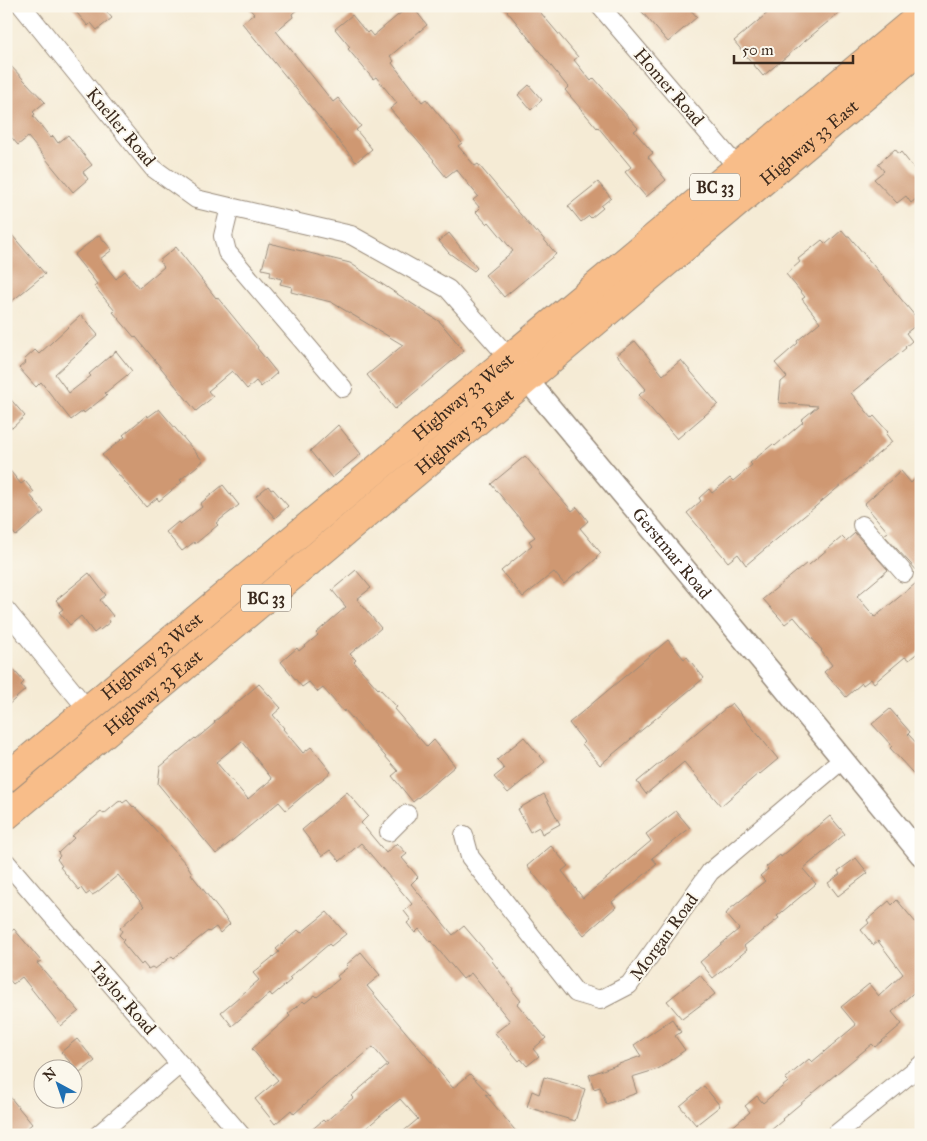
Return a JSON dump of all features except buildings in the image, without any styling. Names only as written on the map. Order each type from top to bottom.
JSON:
[{"type":"main road","name":"Highway 33 West","points":[[6,778],[88,710],[518,369],[738,168],[921,15]]},
{"type":"main road","name":"Highway 33 East","points":[[6,816],[518,369],[921,49]]},
{"type":"street","name":"Kneller Road","points":[[22,6],[153,168],[196,200],[351,235],[409,267]]},
{"type":"street","name":"Homer Road","points":[[600,6],[738,168]]},
{"type":"street","points":[[230,207],[223,236],[227,252],[343,388]]},
{"type":"street","name":"Gerstmar Road","points":[[409,267],[448,289],[518,369],[921,854]]},
{"type":"street","points":[[862,525],[904,573]]},
{"type":"street","points":[[6,610],[88,710]]},
{"type":"street","name":"Morgan Road","points":[[464,835],[470,857],[576,992],[600,1000],[629,985],[710,872],[842,760]]},
{"type":"street","points":[[389,832],[407,814]]},
{"type":"street","name":"Taylor Road","points":[[6,862],[241,1135]]},
{"type":"street","points":[[98,1135],[180,1064]]},
{"type":"street","points":[[835,1135],[921,1065]]}]
